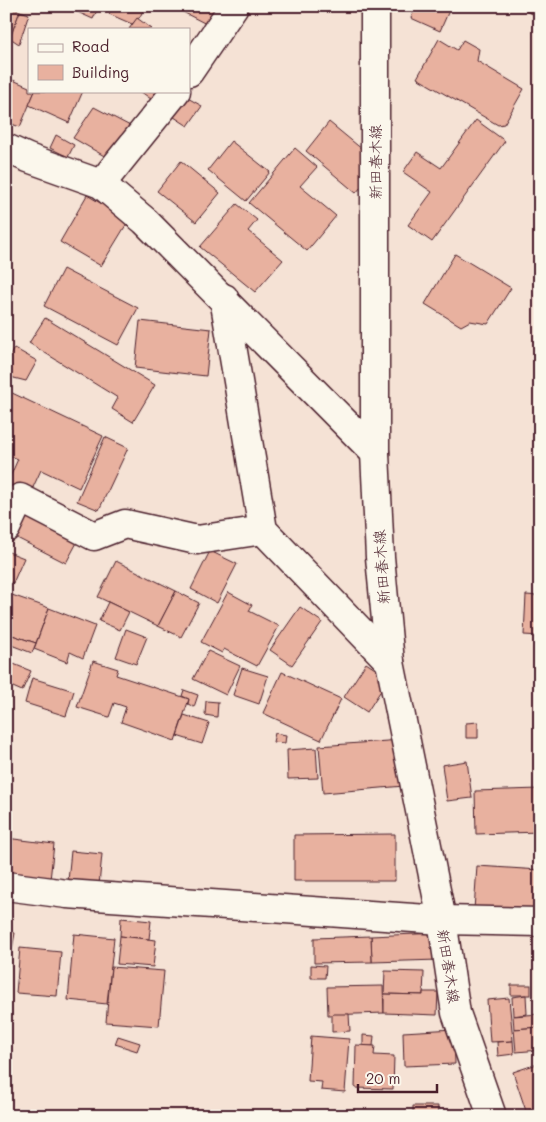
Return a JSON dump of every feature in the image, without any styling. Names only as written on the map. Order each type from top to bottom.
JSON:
[{"type":"street","points":[[190,71],[234,6]]},
{"type":"street","name":"新田春木線","points":[[375,6],[375,452],[380,557],[390,662],[442,920],[456,1013],[492,1116]]},
{"type":"street","points":[[101,184],[175,92]]},
{"type":"street","points":[[6,148],[28,158],[101,184],[145,221],[224,298],[375,452]]},
{"type":"street","points":[[224,298],[263,530],[390,662]]},
{"type":"street","points":[[6,528],[20,498],[94,536],[125,524],[196,540],[263,530]]},
{"type":"street","points":[[6,886],[67,894],[442,920],[540,922]]},
{"type":"building","points":[[6,6],[20,11],[10,38],[6,37]]},
{"type":"building","points":[[64,6],[99,6],[93,19]]},
{"type":"building","points":[[113,6],[145,6],[140,17],[132,24],[109,14]]},
{"type":"building","points":[[178,6],[228,6],[216,29],[177,9]]},
{"type":"building","points":[[416,6],[451,6],[440,31],[411,18]]},
{"type":"building","points":[[528,6],[540,6],[540,17],[526,11]]},
{"type":"building","points":[[20,11],[29,14],[19,44],[10,38]]},
{"type":"building","points":[[137,18],[151,28],[130,28]]},
{"type":"building","points":[[439,39],[457,50],[463,40],[479,49],[477,61],[524,89],[504,124],[498,125],[417,78]]},
{"type":"building","points":[[6,77],[28,87],[28,92],[35,92],[20,127],[6,122]]},
{"type":"building","points":[[35,92],[83,92],[69,123],[29,105]]},
{"type":"building","points":[[141,92],[174,92],[163,108]]},
{"type":"building","points":[[184,96],[202,106],[188,126],[171,115]]},
{"type":"building","points":[[94,107],[134,128],[113,161],[73,138]]},
{"type":"building","points":[[476,120],[505,141],[432,242],[408,225],[432,192],[403,172],[417,152],[441,168]]},
{"type":"building","points":[[329,122],[380,164],[356,193],[306,151]]},
{"type":"building","points":[[56,135],[74,145],[68,157],[50,148]]},
{"type":"building","points":[[231,141],[270,172],[246,201],[208,170]]},
{"type":"building","points":[[295,148],[317,167],[300,186],[336,216],[307,251],[249,203]]},
{"type":"building","points":[[181,161],[220,193],[196,222],[157,191]]},
{"type":"building","points":[[87,195],[129,220],[101,266],[60,242]]},
{"type":"building","points":[[237,204],[257,220],[248,231],[283,260],[255,292],[200,247]]},
{"type":"building","points":[[455,254],[511,288],[488,324],[470,321],[461,326],[425,304]]},
{"type":"building","points":[[63,269],[138,308],[118,345],[44,306]]},
{"type":"building","points":[[45,318],[155,385],[133,422],[112,409],[118,398],[29,343]]},
{"type":"building","points":[[140,321],[211,329],[206,376],[135,368]]},
{"type":"building","points":[[14,348],[37,361],[26,381],[6,376],[6,363]]},
{"type":"building","points":[[10,392],[103,436],[79,488],[41,470],[29,496],[6,486],[18,459],[6,454],[6,399]]},
{"type":"building","points":[[105,437],[128,448],[99,510],[77,501]]},
{"type":"building","points":[[33,496],[87,524],[66,563],[13,536]]},
{"type":"building","points":[[6,551],[24,558],[13,583],[6,581]]},
{"type":"building","points":[[210,551],[237,564],[217,603],[191,589]]},
{"type":"building","points":[[116,561],[176,591],[158,626],[98,597]]},
{"type":"building","points":[[176,591],[199,603],[181,637],[158,626]]},
{"type":"building","points":[[228,592],[252,605],[249,611],[279,626],[257,666],[224,649],[222,653],[201,642]]},
{"type":"building","points":[[9,594],[49,608],[36,643],[6,633],[6,600]]},
{"type":"building","points":[[526,595],[540,596],[540,636],[524,635]]},
{"type":"building","points":[[108,602],[129,612],[120,630],[99,621]]},
{"type":"building","points":[[300,607],[322,622],[292,665],[270,650]]},
{"type":"building","points":[[49,608],[95,626],[83,658],[70,652],[67,662],[34,649]]},
{"type":"building","points":[[126,629],[147,637],[136,664],[116,657]]},
{"type":"building","points":[[6,633],[36,643],[32,653],[6,643]]},
{"type":"building","points":[[208,651],[240,666],[226,695],[193,679]]},
{"type":"building","points":[[6,661],[31,671],[22,691],[6,684]]},
{"type":"building","points":[[93,661],[118,669],[116,675],[189,699],[175,741],[121,722],[126,707],[114,703],[109,717],[77,707]]},
{"type":"building","points":[[366,663],[389,678],[367,712],[344,697]]},
{"type":"building","points":[[242,668],[268,676],[259,704],[233,695]]},
{"type":"building","points":[[282,672],[341,699],[321,740],[263,713]]},
{"type":"building","points":[[32,678],[74,691],[66,716],[25,703]]},
{"type":"building","points":[[184,690],[198,695],[194,707],[188,704],[189,699],[182,696]]},
{"type":"building","points":[[206,701],[218,702],[217,717],[205,715]]},
{"type":"building","points":[[184,715],[209,723],[202,744],[177,736]]},
{"type":"building","points":[[478,722],[478,738],[466,738],[466,723]]},
{"type":"building","points":[[275,733],[286,735],[285,743],[273,742]]},
{"type":"building","points":[[401,740],[404,786],[323,793],[319,746]]},
{"type":"building","points":[[316,748],[318,778],[288,779],[287,750]]},
{"type":"building","points":[[467,761],[472,798],[447,801],[442,765]]},
{"type":"building","points":[[540,789],[540,832],[476,834],[475,791]]},
{"type":"building","points":[[395,834],[395,881],[294,881],[294,835]]},
{"type":"building","points":[[6,838],[54,844],[50,880],[6,874]]},
{"type":"building","points":[[71,851],[102,854],[99,885],[68,881]]},
{"type":"building","points":[[477,866],[540,870],[540,914],[474,910]]},
{"type":"building","points":[[121,918],[151,921],[149,939],[120,936]]},
{"type":"building","points":[[6,931],[15,933],[7,977],[6,977]]},
{"type":"building","points":[[438,933],[439,960],[372,962],[371,936]]},
{"type":"building","points":[[74,934],[114,938],[107,1004],[68,1000]]},
{"type":"building","points":[[120,936],[156,940],[153,967],[117,964]]},
{"type":"building","points":[[371,936],[372,962],[314,963],[314,938]]},
{"type":"building","points":[[20,948],[61,952],[57,996],[16,993]]},
{"type":"building","points":[[311,965],[326,966],[325,978],[311,978]]},
{"type":"building","points":[[111,967],[164,971],[159,1026],[106,1022]]},
{"type":"building","points":[[385,971],[424,972],[423,995],[384,994]]},
{"type":"building","points":[[511,985],[531,985],[531,995],[511,995]]},
{"type":"building","points":[[383,986],[384,1013],[328,1015],[327,987]]},
{"type":"building","points":[[423,992],[438,992],[437,1015],[384,1013],[384,994],[423,995]]},
{"type":"building","points":[[526,995],[527,1014],[513,1016],[512,997]]},
{"type":"building","points":[[509,998],[513,1041],[490,1042],[487,1000]]},
{"type":"building","points":[[332,1014],[349,1014],[350,1031],[332,1032]]},
{"type":"building","points":[[539,1014],[540,1027],[514,1029],[513,1016]]},
{"type":"building","points":[[540,1027],[540,1050],[516,1052],[514,1029]]},
{"type":"building","points":[[454,1029],[455,1064],[404,1066],[403,1032]]},
{"type":"building","points":[[363,1035],[374,1036],[373,1046],[363,1046]]},
{"type":"building","points":[[118,1036],[140,1043],[137,1051],[115,1044]]},
{"type":"building","points":[[311,1036],[349,1039],[345,1092],[321,1090],[322,1082],[308,1081]]},
{"type":"building","points":[[513,1041],[514,1054],[498,1056],[497,1042]]},
{"type":"building","points":[[356,1045],[375,1046],[374,1055],[394,1056],[393,1089],[355,1088]]},
{"type":"building","points":[[540,1063],[540,1107],[526,1111],[513,1072]]},
{"type":"building","points":[[413,1106],[438,1106],[437,1116],[413,1116]]}]
